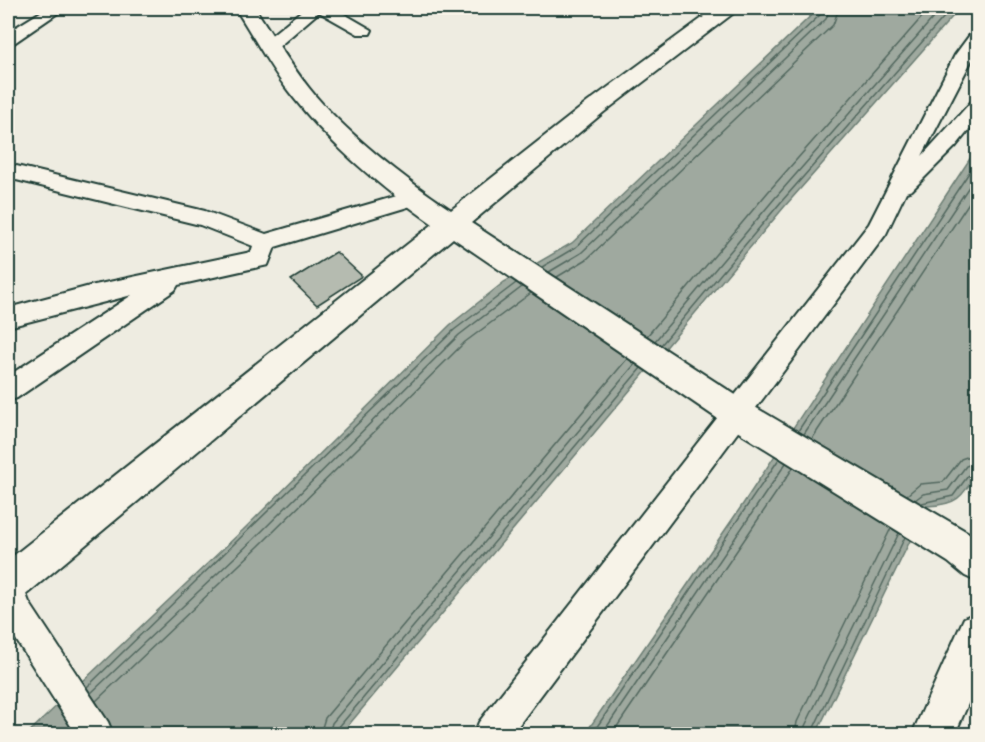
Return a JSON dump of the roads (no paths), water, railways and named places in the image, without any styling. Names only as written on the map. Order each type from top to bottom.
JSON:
[{"type":"street","points":[[245,8],[301,93],[414,198],[741,416],[969,556]]},
{"type":"street","points":[[270,45],[314,8]]},
{"type":"street","points":[[322,8],[364,30]]},
{"type":"street","points":[[8,28],[46,9]]},
{"type":"street","points":[[8,39],[46,9]]},
{"type":"street","points":[[96,735],[10,594],[461,231],[596,107],[712,11]]},
{"type":"street","points":[[491,735],[741,416],[879,228],[964,55],[978,36]]},
{"type":"street","points":[[894,195],[949,142],[978,106]]},
{"type":"street","points":[[8,171],[205,219],[265,242],[414,198]]},
{"type":"street","points":[[8,316],[260,259],[265,242]]},
{"type":"street","points":[[8,390],[179,276]]},
{"type":"street","points":[[933,735],[978,632]]},
{"type":"water","points":[[819,8],[960,8],[785,206],[341,734],[27,734],[243,530],[450,325],[504,282],[572,243]]},
{"type":"water","points":[[977,148],[977,472],[958,498],[946,504],[927,506],[816,734],[585,734],[743,504]]}]
